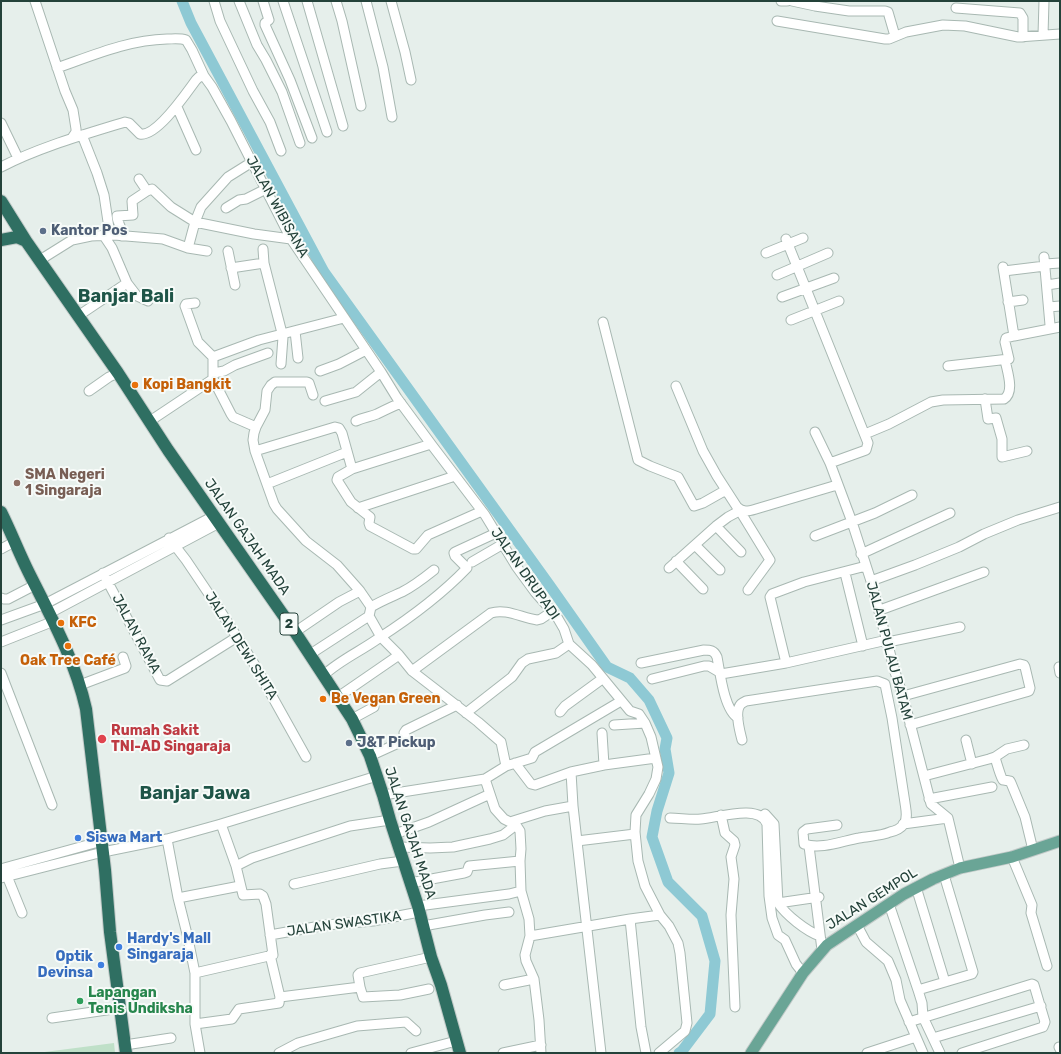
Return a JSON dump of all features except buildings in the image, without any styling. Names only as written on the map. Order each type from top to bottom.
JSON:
[{"type":"highway","points":[[1,201],[12,218],[7,229],[1,236]]},
{"type":"highway","name":"2","points":[[12,218],[26,241]]},
{"type":"highway","points":[[1,240],[17,237],[26,241]]},
{"type":"highway","name":"JALAN GAJAH MADA","points":[[26,241],[118,373],[216,520],[295,632],[352,719],[370,756],[384,795],[390,820],[419,909],[431,957],[441,985],[458,1047]]},
{"type":"highway","points":[[1,512],[14,542],[50,612],[67,650],[80,685],[86,709],[102,846],[110,932],[125,1049]]},
{"type":"main road","name":"JALAN GEMPOL","points":[[752,1053],[803,973],[825,948],[857,925],[916,887],[944,874],[960,868],[1012,857],[1060,841]]},
{"type":"street","points":[[35,1],[73,110],[76,132],[72,138]]},
{"type":"street","points":[[214,1],[220,21],[253,91],[270,122],[281,151]]},
{"type":"street","points":[[239,1],[257,45],[282,92],[300,144]]},
{"type":"street","points":[[263,1],[269,20],[265,23],[265,25],[290,80],[312,138]]},
{"type":"street","points":[[283,1],[327,132]]},
{"type":"street","points":[[307,1],[343,126]]},
{"type":"street","points":[[336,1],[342,21],[361,106]]},
{"type":"street","points":[[366,1],[383,66],[392,117]]},
{"type":"street","points":[[391,1],[411,80]]},
{"type":"street","points":[[781,1],[787,1]]},
{"type":"street","points":[[792,1],[849,11],[888,12],[894,36]]},
{"type":"street","points":[[1043,35],[1044,1]]},
{"type":"street","points":[[956,8],[1020,13],[1023,18],[1023,37]]},
{"type":"street","points":[[777,22],[884,39],[889,39],[906,32],[933,26],[956,25],[1003,35],[1023,37],[1060,34]]},
{"type":"street","name":"JALAN WIBISANA","points":[[58,68],[131,43],[152,39],[186,40],[204,76],[212,87],[231,121],[291,239],[381,372]]},
{"type":"street","points":[[1,167],[18,158],[72,138],[125,122],[129,123],[140,134],[147,133],[164,120],[177,107],[199,77],[204,76]]},
{"type":"street","points":[[177,107],[196,150]]},
{"type":"street","points":[[1,123],[18,158]]},
{"type":"street","points":[[82,136],[97,173],[104,196],[107,236],[127,283],[137,296],[148,301]]},
{"type":"street","points":[[188,248],[201,207],[228,177],[252,162]]},
{"type":"street","points":[[139,179],[147,191]]},
{"type":"street","points":[[122,236],[122,230],[118,225],[117,216],[133,214],[132,201],[152,189],[171,207],[195,222],[254,234],[291,239]]},
{"type":"street","points":[[226,208],[239,200],[266,189]]},
{"type":"street","points":[[40,260],[72,240],[86,237],[122,236],[163,239],[188,248],[207,251]]},
{"type":"street","points":[[766,253],[787,241],[803,238]]},
{"type":"street","points":[[787,241],[868,443],[866,450],[834,461],[830,464]]},
{"type":"street","points":[[263,249],[264,263],[283,341],[281,364]]},
{"type":"street","points":[[228,251],[235,285]]},
{"type":"street","points":[[777,275],[828,254]]},
{"type":"street","points":[[232,268],[264,263]]},
{"type":"street","points":[[1014,336],[1003,269],[1045,263],[1060,263]]},
{"type":"street","points":[[1045,263],[1050,325],[1049,329]]},
{"type":"street","points":[[782,297],[834,278]]},
{"type":"street","points":[[78,316],[127,283]]},
{"type":"street","points":[[1047,285],[1060,283]]},
{"type":"street","points":[[1008,302],[1024,300]]},
{"type":"street","points":[[791,320],[838,301]]},
{"type":"street","points":[[195,303],[188,303],[185,306],[198,342],[213,357],[213,376],[231,414],[233,417],[256,427]]},
{"type":"street","points":[[1048,308],[1060,306]]},
{"type":"street","points":[[213,357],[281,333],[295,331],[344,318]]},
{"type":"street","points":[[603,322],[638,460],[678,477],[694,506],[703,503],[726,490]]},
{"type":"street","points":[[948,366],[1009,359],[1005,339],[1060,328]]},
{"type":"street","points":[[295,331],[298,358]]},
{"type":"street","points":[[320,371],[339,364],[366,350]]},
{"type":"street","points":[[150,421],[213,376],[235,365],[268,353]]},
{"type":"street","points":[[865,434],[889,424],[932,402],[943,400],[1004,399],[1008,396],[1010,390],[1005,360]]},
{"type":"street","points":[[325,401],[356,392],[381,372]]},
{"type":"street","name":"JALAN DRUPADI","points":[[381,372],[430,444],[482,511],[535,592],[553,611],[564,628],[569,644],[592,666],[621,701],[630,710],[639,714],[651,737],[658,767],[656,779],[636,815],[635,834],[638,861],[645,886],[660,915],[669,926],[678,943],[687,1026],[685,1031],[659,1053]]},
{"type":"street","points":[[89,391],[109,377],[118,373]]},
{"type":"street","points":[[313,395],[309,382],[274,383],[267,391],[265,410],[254,433],[255,451],[277,509],[306,541],[337,565],[360,591],[381,637],[412,671],[478,722],[501,742],[511,764],[531,784],[535,785],[571,772],[656,758]]},
{"type":"street","points":[[676,386],[699,442],[713,470],[770,560],[748,590]]},
{"type":"street","points":[[985,399],[988,419],[996,418],[1002,439],[1002,457],[1027,451]]},
{"type":"street","points":[[356,421],[401,403]]},
{"type":"street","points":[[255,451],[335,427],[341,430],[352,469]]},
{"type":"street","name":"JALAN PULAU BATAM","points":[[815,432],[830,464],[852,522],[880,610],[929,799],[932,806],[948,818]]},
{"type":"street","points":[[430,444],[352,469],[337,480],[351,502],[370,517],[370,526],[413,549],[416,549],[428,535],[482,511]]},
{"type":"street","points":[[267,484],[348,452]]},
{"type":"street","points":[[358,508],[455,476]]},
{"type":"street","points":[[669,568],[716,526],[728,517],[740,511],[756,509],[838,485]]},
{"type":"street","points":[[815,536],[875,513],[912,494]]},
{"type":"street","points":[[870,581],[930,559],[1018,520],[1060,507]]},
{"type":"street","points":[[862,554],[950,514]]},
{"type":"street","points":[[1,620],[50,612],[103,573],[169,538],[216,520]]},
{"type":"street","points":[[1,642],[50,612],[175,547],[216,520]]},
{"type":"street","points":[[716,526],[741,552]]},
{"type":"street","points":[[324,675],[342,661],[381,637],[436,597],[467,568],[455,556],[454,553],[496,533]]},
{"type":"street","name":"JALAN DEWI SHITA","points":[[169,538],[186,560],[253,662],[306,757]]},
{"type":"street","points":[[1,549],[14,542]]},
{"type":"street","points":[[472,562],[503,544]]},
{"type":"street","points":[[695,545],[720,570]]},
{"type":"street","points":[[676,561],[703,589]]},
{"type":"street","points":[[786,663],[770,597],[772,594],[804,582],[866,566]]},
{"type":"street","points":[[309,655],[370,612],[385,598],[402,592],[419,582],[434,570]]},
{"type":"street","points":[[845,572],[863,646]]},
{"type":"street","points":[[880,610],[984,572]]},
{"type":"street","name":"JALAN RAMA","points":[[103,573],[160,680],[167,681],[237,637]]},
{"type":"street","points":[[1,598],[8,599],[35,585]]},
{"type":"street","points":[[295,632],[339,602],[360,591]]},
{"type":"street","points":[[412,671],[491,612],[504,612],[537,620],[553,611]]},
{"type":"street","points":[[652,679],[704,666],[709,666],[721,674],[786,663],[960,627]]},
{"type":"street","points":[[466,713],[512,677],[522,663],[528,659],[556,653],[569,644]]},
{"type":"street","points":[[641,663],[704,650],[711,650],[715,652],[730,710],[734,716],[738,718]]},
{"type":"street","points":[[338,697],[399,655]]},
{"type":"street","points":[[80,685],[125,668],[126,666],[123,657]]},
{"type":"street","points":[[903,696],[1020,664],[1024,665],[1025,667],[1030,688],[1026,692],[910,725]]},
{"type":"street","points":[[1,672],[52,805]]},
{"type":"street","points":[[560,712],[565,706],[602,679]]},
{"type":"street","points":[[742,740],[738,710],[740,704],[746,701],[877,681],[882,682],[885,684],[887,690],[905,803],[907,816],[904,824]]},
{"type":"street","points":[[384,795],[485,779],[511,764],[532,758],[535,752],[621,701]]},
{"type":"street","points":[[370,756],[403,742],[405,740],[404,733],[406,730],[456,705]]},
{"type":"street","points":[[352,719],[374,707]]},
{"type":"street","points":[[614,725],[645,724]]},
{"type":"street","points":[[602,733],[604,766]]},
{"type":"street","points":[[966,740],[972,764]]},
{"type":"street","points":[[924,776],[995,757],[1007,749],[1024,745]]},
{"type":"street","points":[[995,757],[997,768],[1000,770],[1002,779],[1010,781],[1025,817],[1033,850]]},
{"type":"street","points":[[571,772],[573,806],[601,1053]]},
{"type":"street","points":[[22,913],[3,873],[102,846],[167,839],[377,776]]},
{"type":"street","points":[[485,779],[495,809],[504,819],[513,823],[520,831],[521,891],[529,919],[530,936],[525,955],[534,979],[541,1049],[503,1053]]},
{"type":"street","points":[[929,799],[992,787]]},
{"type":"street","points":[[395,834],[429,822],[490,794]]},
{"type":"street","points":[[399,847],[452,847],[503,835],[513,823],[545,811],[573,806]]},
{"type":"street","points":[[740,808],[744,811],[764,813],[774,824],[778,903],[804,928],[813,934],[820,936]]},
{"type":"street","points":[[670,818],[701,819],[721,815],[756,814],[762,816],[766,820],[769,896],[772,918],[778,936],[785,940],[796,964],[803,973]]},
{"type":"street","points":[[721,815],[725,833],[734,841],[735,845],[731,857],[734,879],[731,915],[735,1007]]},
{"type":"street","points":[[838,825],[805,830],[803,832],[804,844],[811,846],[833,844],[890,833],[904,824],[948,818],[960,868]]},
{"type":"street","points":[[236,866],[252,858],[350,826],[390,820]]},
{"type":"street","points":[[221,824],[236,866],[243,895],[260,894],[263,896],[266,904],[271,955],[279,1000]]},
{"type":"street","points":[[577,841],[635,834]]},
{"type":"street","points":[[167,839],[178,898],[195,973],[195,1024],[200,1053]]},
{"type":"street","points":[[811,846],[820,936],[825,948]]},
{"type":"street","points":[[1012,857],[1032,905],[1031,913],[1047,966]]},
{"type":"street","points":[[410,883],[464,873],[467,872],[469,866],[520,861]]},
{"type":"street","points":[[294,884],[380,864],[403,862]]},
{"type":"street","points":[[918,990],[972,974],[973,970],[944,874]]},
{"type":"street","points":[[178,898],[240,886]]},
{"type":"street","points":[[916,887],[945,982]]},
{"type":"street","name":"JALAN SWASTIKA","points":[[270,935],[326,925],[373,921],[419,909],[521,891]]},
{"type":"street","points":[[778,903],[817,898]]},
{"type":"street","points":[[817,898],[825,948]]},
{"type":"street","points":[[889,904],[922,1003],[923,1017],[940,1053]]},
{"type":"street","points":[[423,926],[509,912]]},
{"type":"street","points":[[530,936],[660,915]]},
{"type":"street","points":[[630,919],[641,1027],[646,1053]]},
{"type":"street","points":[[857,925],[866,942],[888,961],[896,980],[900,1000],[923,1053]]},
{"type":"street","points":[[195,973],[271,955]]},
{"type":"street","points":[[428,989],[400,995],[362,997],[358,975],[360,973],[431,957]]},
{"type":"street","points":[[504,985],[534,979]]},
{"type":"street","points":[[909,1022],[1032,984],[1035,986],[1045,1022],[1043,1027],[962,1053]]},
{"type":"street","points":[[195,1024],[232,1019],[239,1009],[279,1000],[360,987]]},
{"type":"street","points":[[933,1038],[1041,1006]]},
{"type":"street","points":[[52,1018],[120,1008]]},
{"type":"street","points":[[279,1053],[298,1043],[357,1026],[406,1022],[416,1031]]},
{"type":"street","points":[[867,1053],[916,1037]]},
{"type":"street","points":[[125,1049],[171,1038]]},
{"type":"street","points":[[411,1053],[458,1047]]},
{"type":"green space","points":[[114,1043],[115,1053],[37,1053]]},
{"type":"waterway","points":[[182,1],[191,23],[324,272],[607,667],[630,678],[649,700],[667,738],[665,749],[669,773],[657,811],[652,837],[668,882],[702,916],[715,961],[710,1014],[679,1053]]},
{"type":"place","name":"Kantor Pos","points":[[43,231]]},
{"type":"place","name":"Kopi Bangkit","points":[[135,385]]},
{"type":"place","name":"SMA Negeri 1 Singaraja","points":[[17,483]]},
{"type":"place","name":"KFC","points":[[61,623]]},
{"type":"place","name":"Oak Tree Café","points":[[68,646]]},
{"type":"place","name":"Be Vegan Green","points":[[323,699]]},
{"type":"place","name":"Rumah Sakit TNI-AD Singaraja","points":[[102,739]]},
{"type":"place","name":"J&T Pickup","points":[[349,743]]},
{"type":"place","name":"Siswa Mart","points":[[78,838]]},
{"type":"place","name":"Hardy's Mall Singaraja","points":[[119,947]]},
{"type":"place","name":"Optik Devinsa","points":[[101,965]]},
{"type":"place","name":"Lapangan Tenis Undiksha","points":[[80,1001]]},
{"type":"district","name":"Banjar Bali","points":[[126,297]]},
{"type":"district","name":"Banjar Jawa","points":[[195,794]]}]
